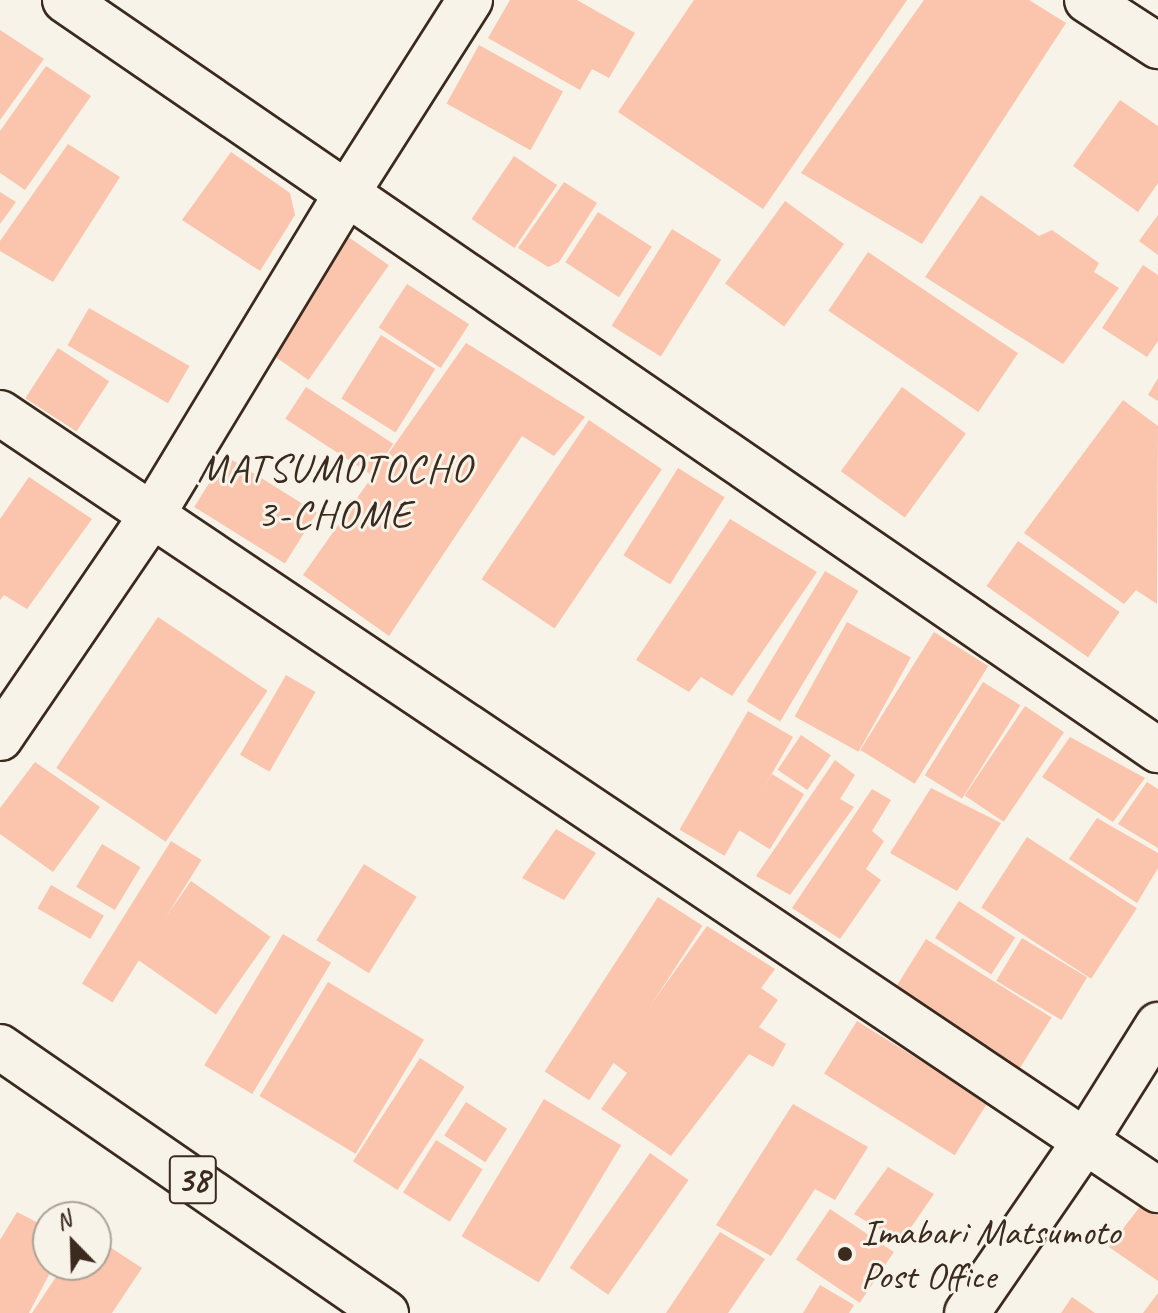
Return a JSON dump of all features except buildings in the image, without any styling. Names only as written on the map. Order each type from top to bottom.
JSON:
[{"type":"street","points":[[65,0],[1158,750]]},
{"type":"street","points":[[0,738],[152,515],[347,193],[470,0]]},
{"type":"street","points":[[1087,0],[1158,46]]},
{"type":"street","points":[[0,413],[1158,1190]]},
{"type":"street","points":[[967,1313],[1086,1140],[1158,1025]]},
{"type":"street","name":"38","points":[[0,1047],[386,1313]]},
{"type":"place","name":"Imabari Matsumoto Post Office","points":[[845,1254]]},
{"type":"district","name":"MATSUMOTOCHO 3-CHOME","points":[[335,491]]}]
